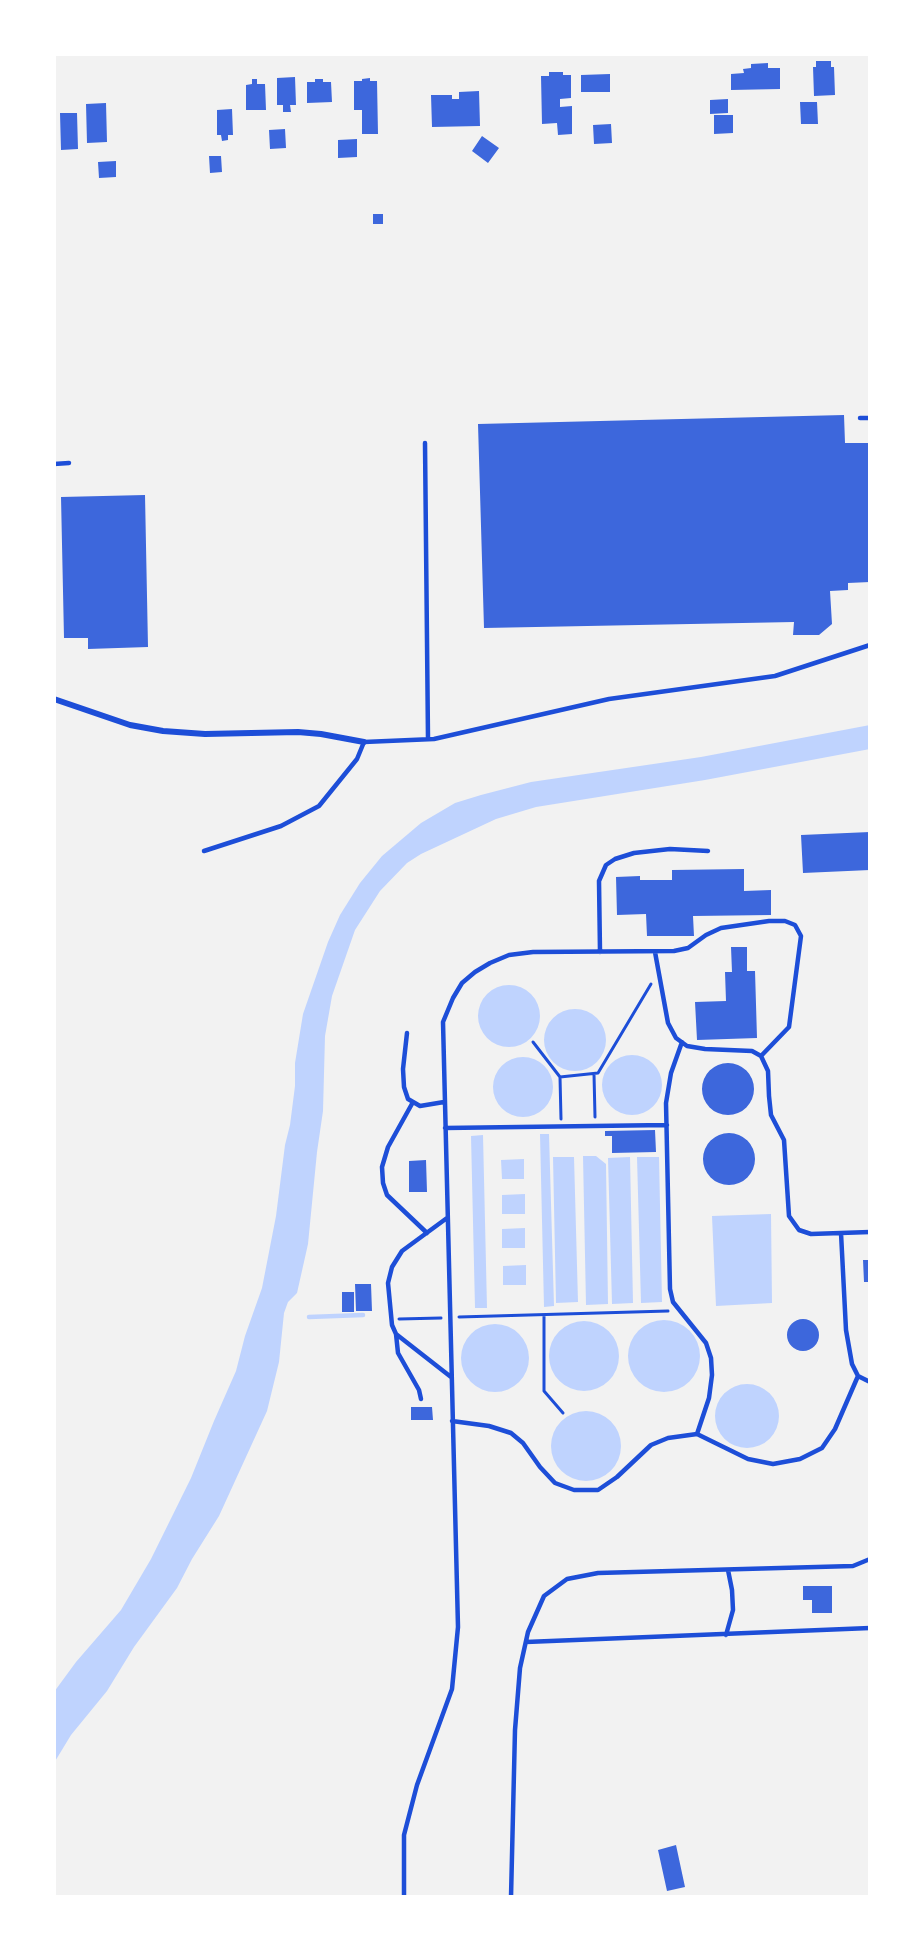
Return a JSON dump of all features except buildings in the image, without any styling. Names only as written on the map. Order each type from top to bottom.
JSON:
[{"type":"street","points":[[54,699],[120,722],[163,731],[205,734],[298,732],[364,742]]},
{"type":"lane","points":[[860,418],[870,418]]},
{"type":"lane","points":[[425,443],[428,740]]},
{"type":"lane","points":[[54,464],[69,463]]},
{"type":"lane","points":[[204,851],[281,826],[319,806],[357,759],[364,742],[428,740],[609,699],[775,676],[870,645]]},
{"type":"lane","points":[[600,952],[599,880],[606,865],[615,859],[634,853],[670,849],[708,851]]},
{"type":"lane","points":[[404,1897],[404,1835],[417,1785],[452,1689],[458,1628],[443,1022],[453,998],[462,983],[490,963],[509,955],[533,952],[674,951],[688,948],[721,928],[785,921],[795,925],[801,936],[789,1027],[761,1056]]},
{"type":"lane","points":[[655,952],[668,1023],[676,1038],[687,1046],[752,1051],[761,1056],[768,1071],[771,1115],[784,1140],[789,1216],[799,1230],[811,1234],[870,1232]]},
{"type":"lane","points":[[407,1032],[403,1069],[404,1087],[408,1099],[420,1106],[444,1102]]},
{"type":"lane","points":[[682,1042],[671,1073],[666,1103],[670,1289],[673,1302],[706,1343],[711,1358],[712,1375],[709,1398],[697,1434]]},
{"type":"lane","points":[[413,1102],[388,1147],[382,1167],[383,1183],[387,1195],[427,1233]]},
{"type":"lane","points":[[445,1128],[667,1125]]},
{"type":"lane","points":[[421,1399],[419,1390],[398,1353],[388,1283],[392,1267],[402,1251],[447,1218]]},
{"type":"lane","points":[[841,1233],[846,1330],[852,1364],[858,1376],[870,1382]]},
{"type":"lane","points":[[396,1334],[451,1377]]},
{"type":"lane","points":[[452,1421],[489,1426],[511,1433],[524,1443],[540,1467],[555,1483],[574,1490],[598,1490],[617,1477],[651,1445],[668,1438],[697,1434],[748,1459],[773,1464],[800,1460],[822,1448],[834,1429],[858,1376]]},
{"type":"lane","points":[[511,1897],[515,1730],[520,1668],[528,1632],[544,1596],[567,1579],[598,1573],[853,1566],[870,1560]]},
{"type":"lane","points":[[726,1635],[733,1610],[728,1570]]},
{"type":"lane","points":[[526,1642],[870,1628]]},
{"type":"path","points":[[560,1077],[598,1074],[658,972]]},
{"type":"path","points":[[533,1042],[560,1077],[562,1126]]},
{"type":"path","points":[[594,1074],[596,1126]]},
{"type":"path","points":[[392,1319],[682,1311]]},
{"type":"path","points":[[544,1315],[544,1391],[563,1413]]},
{"type":"water","points":[[870,725],[870,749],[705,780],[536,807],[496,819],[421,854],[407,863],[380,891],[355,930],[332,996],[325,1036],[323,1111],[308,1244],[297,1293],[288,1302],[284,1313],[279,1362],[267,1411],[219,1516],[177,1588],[134,1647],[107,1691],[71,1735],[54,1763],[54,1692],[76,1662],[121,1610],[151,1559],[191,1478],[236,1371],[245,1336],[262,1288],[276,1216],[285,1145],[290,1125],[295,1086],[295,1063],[303,1014],[328,942],[340,915],[360,883],[382,856],[421,823],[455,803],[531,782],[701,757]]},
{"type":"water","points":[[509,985],[526,990],[531,994],[535,999],[540,1016],[535,1033],[531,1038],[526,1042],[509,1047],[492,1042],[487,1038],[483,1033],[478,1016],[483,999],[487,994],[492,990]]},
{"type":"water","points":[[569,1009],[581,1009],[597,1018],[604,1028],[606,1040],[604,1052],[597,1062],[581,1071],[569,1071],[558,1066],[549,1057],[544,1046],[544,1034],[549,1023],[558,1014]]},
{"type":"water","points":[[632,1055],[653,1064],[662,1085],[653,1106],[632,1115],[611,1106],[602,1085],[611,1064]]},
{"type":"water","points":[[523,1057],[540,1062],[548,1070],[553,1087],[548,1104],[540,1112],[523,1117],[506,1112],[498,1104],[493,1087],[498,1070],[506,1062]]},
{"type":"water","points":[[540,1134],[549,1134],[554,1306],[544,1307]]},
{"type":"water","points":[[483,1135],[487,1308],[475,1308],[471,1136]]},
{"type":"water","points":[[583,1156],[596,1156],[606,1164],[608,1304],[586,1305]]},
{"type":"water","points":[[553,1157],[574,1157],[578,1302],[556,1303]]},
{"type":"water","points":[[630,1157],[633,1303],[612,1304],[608,1158]]},
{"type":"water","points":[[637,1157],[659,1157],[662,1302],[641,1303]]},
{"type":"water","points":[[524,1159],[524,1179],[502,1179],[501,1160]]},
{"type":"water","points":[[525,1194],[525,1214],[502,1214],[502,1195]]},
{"type":"water","points":[[771,1214],[772,1303],[716,1306],[712,1216]]},
{"type":"water","points":[[525,1228],[525,1248],[502,1248],[502,1229]]},
{"type":"water","points":[[526,1265],[526,1285],[503,1285],[503,1266]]},
{"type":"water","points":[[664,1320],[684,1326],[694,1336],[700,1356],[694,1376],[684,1386],[664,1392],[644,1386],[634,1376],[628,1356],[634,1336],[644,1326]]},
{"type":"water","points":[[584,1321],[597,1324],[609,1331],[616,1343],[619,1356],[616,1369],[609,1381],[597,1388],[584,1391],[571,1388],[559,1381],[552,1369],[549,1356],[552,1343],[559,1331],[571,1324]]},
{"type":"water","points":[[495,1324],[508,1327],[519,1334],[526,1345],[529,1358],[526,1371],[519,1382],[508,1389],[495,1392],[482,1389],[471,1382],[464,1371],[461,1358],[464,1345],[471,1334],[482,1327]]},
{"type":"water","points":[[747,1384],[759,1386],[770,1393],[777,1404],[779,1416],[777,1428],[770,1439],[759,1446],[747,1448],[735,1446],[724,1439],[717,1428],[715,1416],[717,1404],[724,1393],[735,1386]]},
{"type":"water","points":[[586,1411],[599,1414],[611,1421],[618,1433],[621,1446],[618,1459],[611,1471],[599,1478],[586,1481],[573,1478],[561,1471],[554,1459],[551,1446],[554,1433],[561,1421],[573,1414]]},
{"type":"waterway","points":[[309,1317],[363,1315]]}]
